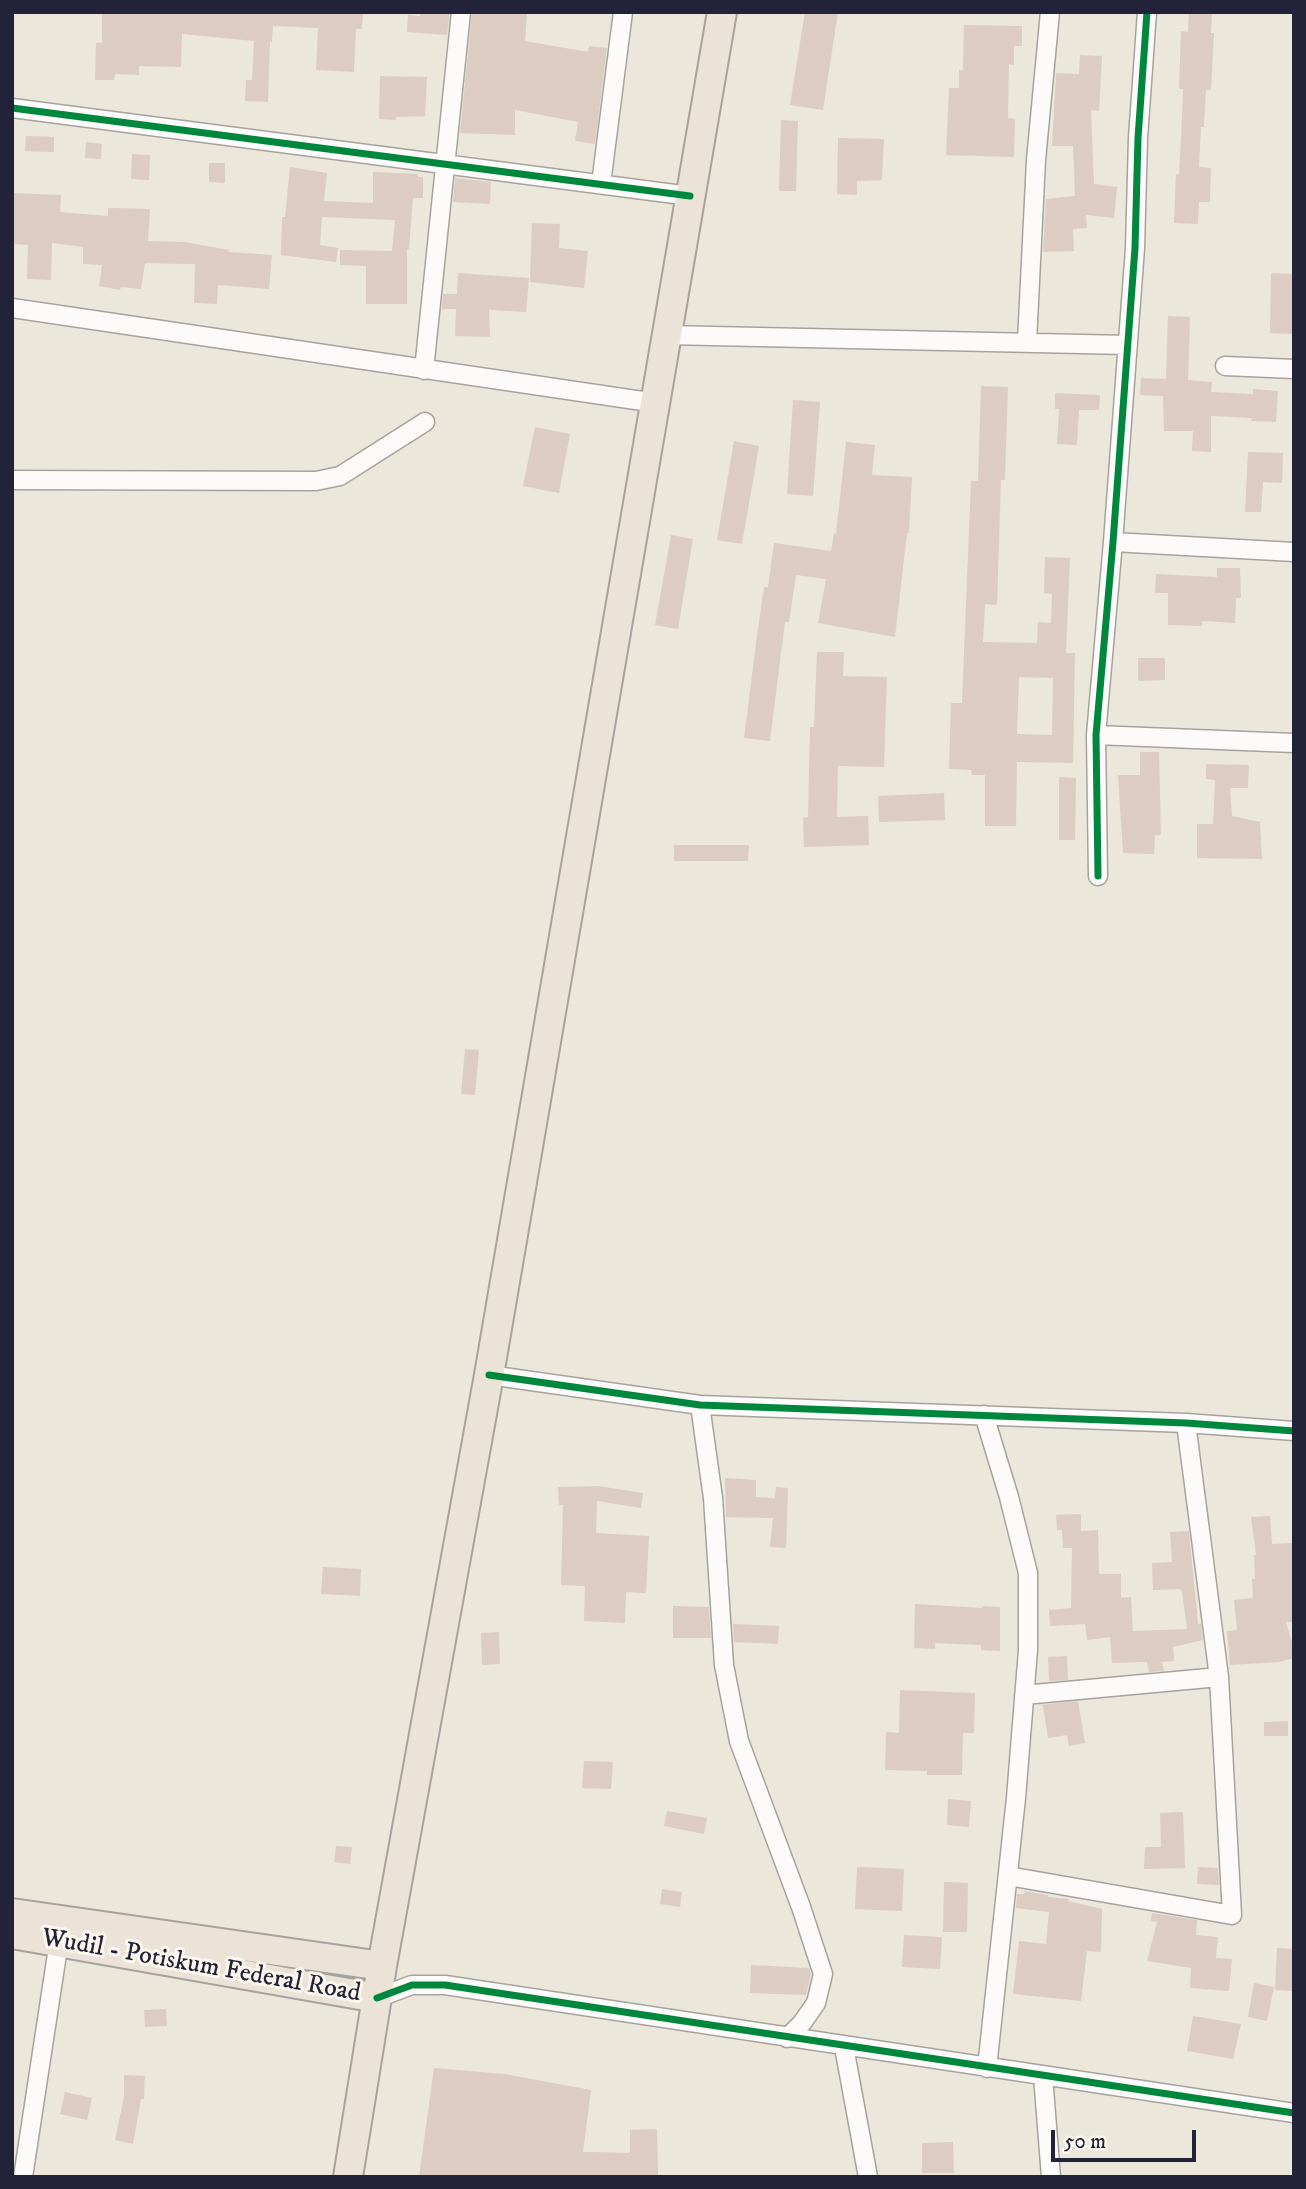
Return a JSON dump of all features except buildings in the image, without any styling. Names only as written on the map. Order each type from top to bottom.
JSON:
[{"type":"main road","points":[[377,1998],[489,1375],[722,12]]},
{"type":"main road","name":"Wudil - Potiskum Federal Road","points":[[12,1913],[382,1966]]},
{"type":"main road","name":"Wudil - Potiskum Federal Road","points":[[12,1934],[377,1998],[348,2177]]},
{"type":"street","points":[[424,370],[461,12]]},
{"type":"street","points":[[601,184],[623,12]]},
{"type":"street","points":[[1027,342],[1036,160],[1050,12]]},
{"type":"street","points":[[1098,876],[1096,734],[1128,345],[1147,12]]},
{"type":"street","points":[[12,108],[690,196]]},
{"type":"street","points":[[12,308],[656,403]]},
{"type":"street","points":[[666,335],[1128,345]]},
{"type":"street","points":[[1225,366],[1294,369]]},
{"type":"street","points":[[12,480],[316,481],[341,476],[425,422]]},
{"type":"street","points":[[1113,542],[1294,552]]},
{"type":"street","points":[[1096,734],[1294,743]]},
{"type":"street","points":[[489,1375],[701,1405],[1186,1423],[1294,1431]]},
{"type":"street","points":[[701,1405],[713,1498],[724,1665],[738,1741],[801,1907],[823,1974],[816,2003],[802,2024],[787,2038]]},
{"type":"street","points":[[984,1415],[1028,1573],[1028,1650],[1008,1876],[987,2068]]},
{"type":"street","points":[[1008,1876],[1232,1915],[1219,1677],[1186,1423]]},
{"type":"street","points":[[1024,1695],[1219,1677]]},
{"type":"street","points":[[23,2177],[60,1941]]},
{"type":"street","points":[[377,1998],[412,1986],[445,1985],[1294,2113]]},
{"type":"street","points":[[844,2047],[868,2177]]},
{"type":"street","points":[[1043,2076],[1051,2177]]},
{"type":"cycle path","points":[[1098,876],[1096,735],[1135,248],[1138,138],[1147,12]]},
{"type":"cycle path","points":[[12,108],[690,196]]},
{"type":"cycle path","points":[[489,1375],[700,1405],[1186,1423],[1294,1431]]},
{"type":"cycle path","points":[[377,1998],[412,1985],[445,1985],[1294,2113]]}]
